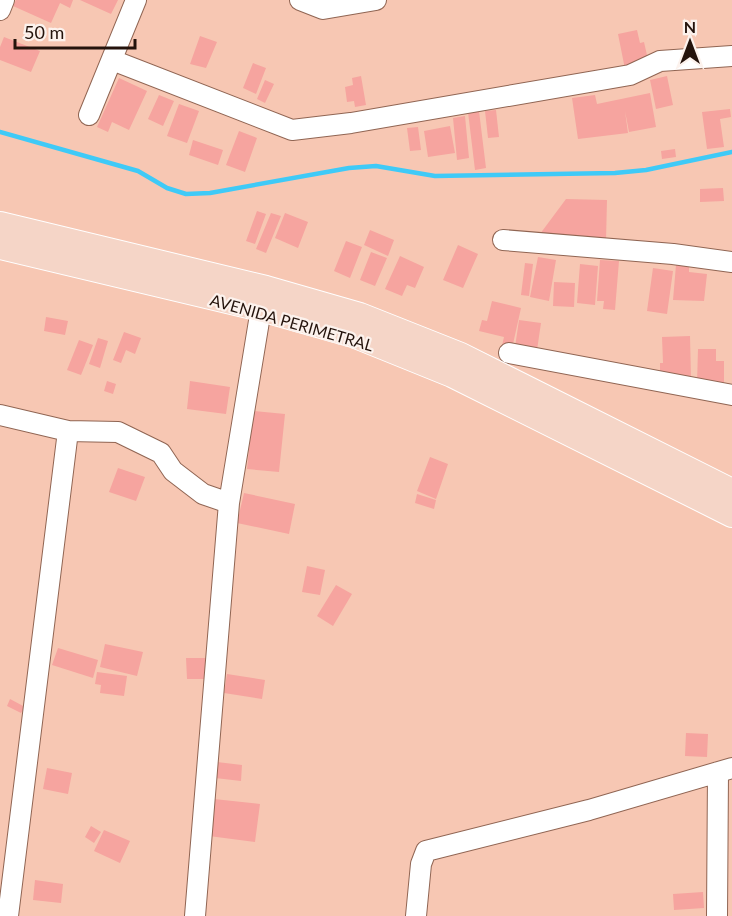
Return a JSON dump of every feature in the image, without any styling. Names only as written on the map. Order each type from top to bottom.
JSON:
[{"type":"main road","name":"AVENIDA PERIMETRAL","points":[[0,224],[266,288],[360,315],[461,355],[732,491]]},
{"type":"main road","name":"AVENIDA PERIMETRAL","points":[[0,247],[261,309],[353,335],[452,375],[732,515]]},
{"type":"street","points":[[0,10],[4,0]]},
{"type":"street","points":[[89,115],[136,0]]},
{"type":"street","points":[[300,0],[323,9],[331,4],[376,0]]},
{"type":"street","points":[[112,60],[292,130],[363,121],[630,75],[660,61],[732,57]]},
{"type":"street","points":[[503,240],[673,254],[732,262]]},
{"type":"street","points":[[195,916],[230,503],[261,309]]},
{"type":"street","points":[[509,353],[732,395]]},
{"type":"street","points":[[0,415],[68,431],[118,432],[161,453],[173,471],[203,494],[230,503]]},
{"type":"street","points":[[9,916],[68,431]]},
{"type":"street","points":[[416,916],[421,864],[426,851],[588,810],[725,770],[717,916]]},
{"type":"building","points":[[16,0],[73,0],[70,8],[60,3],[51,23],[13,6]]},
{"type":"building","points":[[80,0],[118,0],[111,14]]},
{"type":"building","points":[[637,30],[640,43],[644,42],[649,64],[625,69],[618,34]]},
{"type":"building","points":[[200,36],[217,42],[206,68],[190,64]]},
{"type":"building","points":[[4,37],[40,51],[31,72],[0,60],[0,47]]},
{"type":"building","points":[[253,63],[266,68],[256,94],[243,88]]},
{"type":"building","points":[[361,76],[366,105],[355,107],[354,101],[347,102],[345,87],[353,85],[352,78]]},
{"type":"building","points":[[667,76],[673,105],[656,109],[650,80]]},
{"type":"building","points":[[119,78],[147,91],[129,130],[112,122],[108,132],[97,127]]},
{"type":"building","points":[[265,80],[274,84],[265,103],[257,99]]},
{"type":"building","points":[[650,93],[656,127],[629,132],[625,111],[628,133],[578,139],[572,98],[595,95],[597,104]]},
{"type":"building","points":[[159,95],[174,101],[163,126],[148,119]]},
{"type":"building","points":[[179,104],[199,111],[187,143],[167,136]]},
{"type":"building","points":[[730,109],[731,117],[720,119],[724,147],[707,149],[702,112]]},
{"type":"building","points":[[496,110],[499,137],[488,138],[485,111]]},
{"type":"building","points":[[479,111],[486,168],[475,170],[468,112]]},
{"type":"building","points":[[465,116],[469,158],[457,160],[453,118]]},
{"type":"building","points":[[450,126],[455,153],[428,157],[424,131]]},
{"type":"building","points":[[418,127],[421,150],[410,151],[407,128]]},
{"type":"building","points":[[239,131],[257,138],[245,172],[226,165]]},
{"type":"building","points":[[193,140],[223,150],[218,165],[189,155]]},
{"type":"building","points":[[675,149],[676,157],[662,159],[661,151]]},
{"type":"building","points":[[723,188],[724,201],[700,202],[700,189]]},
{"type":"building","points":[[566,199],[607,200],[606,241],[540,234]]},
{"type":"building","points":[[257,211],[266,214],[255,244],[246,241]]},
{"type":"building","points":[[271,213],[281,216],[266,253],[256,249]]},
{"type":"building","points":[[285,213],[308,222],[298,248],[275,238]]},
{"type":"building","points":[[370,230],[394,240],[388,256],[364,245]]},
{"type":"building","points":[[346,241],[362,247],[350,278],[334,271]]},
{"type":"building","points":[[458,245],[478,254],[463,288],[443,280]]},
{"type":"building","points":[[371,252],[387,258],[375,286],[360,280]]},
{"type":"building","points":[[400,256],[424,267],[415,288],[407,285],[402,296],[385,289]]},
{"type":"building","points":[[538,257],[556,260],[549,301],[530,297]]},
{"type":"building","points":[[600,260],[619,261],[615,310],[603,309],[604,301],[597,301]]},
{"type":"building","points":[[525,263],[533,264],[529,296],[521,295]]},
{"type":"building","points":[[580,264],[598,266],[595,305],[577,303]]},
{"type":"building","points":[[676,265],[689,266],[689,272],[707,274],[704,301],[673,300]]},
{"type":"building","points":[[653,268],[673,271],[667,314],[647,311]]},
{"type":"building","points":[[554,282],[575,283],[574,307],[553,306]]},
{"type":"building","points":[[492,301],[521,308],[511,353],[501,350],[504,337],[479,331],[482,320],[487,321]]},
{"type":"building","points":[[46,317],[68,321],[65,335],[44,331]]},
{"type":"building","points":[[519,320],[541,323],[537,350],[515,347]]},
{"type":"building","points":[[124,332],[141,338],[135,354],[126,350],[121,363],[113,360]]},
{"type":"building","points":[[690,336],[691,378],[660,379],[660,363],[663,363],[662,337]]},
{"type":"building","points":[[98,338],[108,341],[100,368],[89,364]]},
{"type":"building","points":[[79,340],[93,345],[81,375],[67,370]]},
{"type":"building","points":[[698,349],[716,349],[716,361],[724,361],[724,384],[697,384]]},
{"type":"building","points":[[107,381],[116,384],[113,394],[104,391]]},
{"type":"building","points":[[190,381],[230,387],[226,414],[187,409]]},
{"type":"building","points":[[253,411],[285,414],[279,472],[247,469]]},
{"type":"building","points":[[430,457],[448,464],[436,499],[417,491]]},
{"type":"building","points":[[118,468],[145,477],[136,501],[109,492]]},
{"type":"building","points":[[244,493],[295,504],[289,534],[237,523]]},
{"type":"building","points":[[417,494],[436,500],[434,509],[415,503]]},
{"type":"building","points":[[307,566],[325,570],[320,595],[302,592]]},
{"type":"building","points":[[336,585],[352,594],[333,626],[317,616]]},
{"type":"building","points":[[105,644],[143,652],[137,676],[100,667]]},
{"type":"building","points":[[58,648],[98,660],[93,678],[52,665]]},
{"type":"building","points":[[186,658],[208,658],[209,679],[187,679]]},
{"type":"building","points":[[97,672],[127,676],[124,696],[100,693],[101,685],[95,684]]},
{"type":"building","points":[[227,674],[265,680],[262,699],[224,693]]},
{"type":"building","points":[[10,699],[25,707],[21,713],[7,706]]},
{"type":"building","points":[[686,733],[708,734],[707,757],[685,756]]},
{"type":"building","points":[[217,762],[242,765],[241,781],[215,778]]},
{"type":"building","points":[[47,768],[72,773],[68,794],[43,789]]},
{"type":"building","points":[[214,799],[260,804],[255,842],[209,836]]},
{"type":"building","points":[[91,826],[101,832],[94,843],[85,837]]},
{"type":"building","points":[[104,830],[130,841],[120,863],[94,851]]},
{"type":"building","points":[[35,880],[63,884],[61,903],[33,900]]},
{"type":"building","points":[[703,892],[704,908],[674,910],[673,894]]},
{"type":"waterway","points":[[0,132],[138,171],[167,188],[186,194],[210,193],[349,168],[376,166],[435,176],[615,173],[646,170],[732,152]]}]
